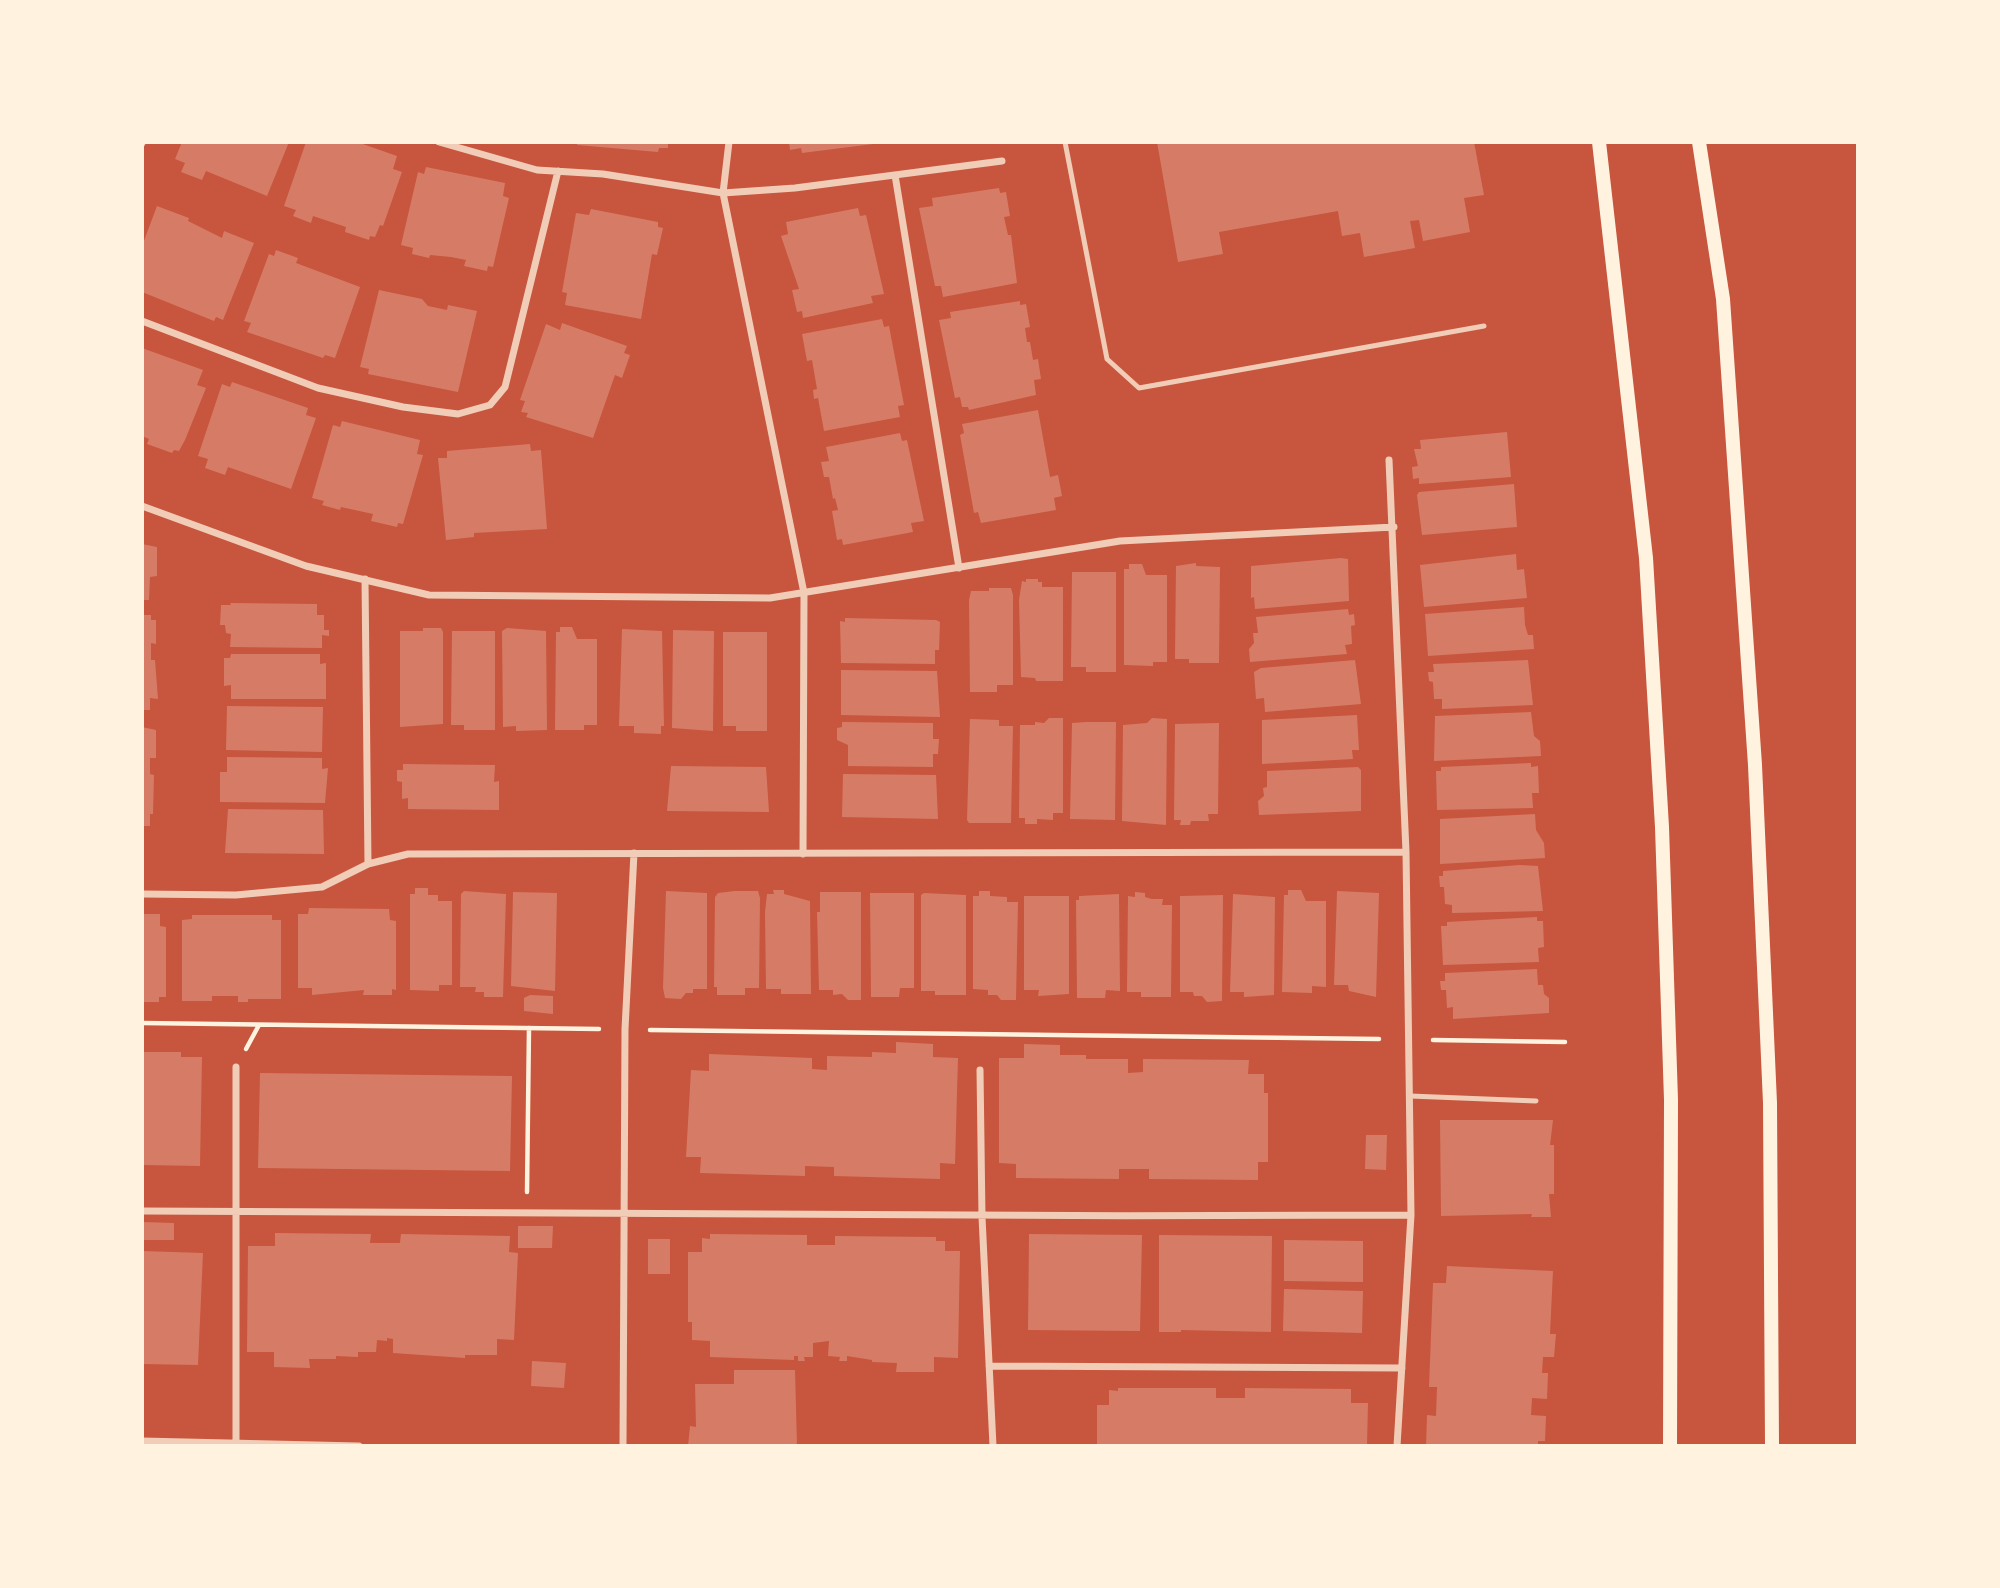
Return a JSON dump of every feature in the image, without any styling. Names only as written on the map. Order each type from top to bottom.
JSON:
[{"type":"main road","points":[[1599,142],[1646,558],[1662,827],[1671,1100],[1670,1446]]},
{"type":"main road","points":[[1699,142],[1723,299],[1755,752],[1770,1103],[1772,1446]]},
{"type":"street","points":[[439,142],[537,170],[603,174],[723,193],[1002,161]]},
{"type":"street","points":[[729,142],[723,193],[804,593],[803,853]]},
{"type":"street","points":[[142,321],[318,388],[403,407],[458,414],[490,405],[505,387],[558,172]]},
{"type":"street","points":[[895,174],[959,568]]},
{"type":"street","points":[[1389,460],[1406,852],[1410,1096],[1411,1215],[1398,1446]]},
{"type":"street","points":[[142,506],[306,566],[429,594],[770,598],[1120,541],[1394,527]]},
{"type":"street","points":[[365,579],[369,864]]},
{"type":"street","points":[[142,894],[236,895],[322,887],[369,864],[408,854],[1406,852]]},
{"type":"street","points":[[623,1446],[625,1029],[634,853]]},
{"type":"street","points":[[236,1067],[236,1445]]},
{"type":"street","points":[[980,1070],[982,1217],[993,1446]]},
{"type":"street","points":[[142,1211],[626,1212],[982,1217],[1411,1215]]},
{"type":"street","points":[[989,1366],[1402,1368]]},
{"type":"street","points":[[142,1441],[359,1446]]},
{"type":"lane","points":[[1065,142],[1107,359],[1139,388],[1484,326]]},
{"type":"lane","points":[[1410,1096],[1536,1101]]},
{"type":"path","points":[[142,1023],[599,1029]]},
{"type":"path","points":[[527,1212],[529,1028]]},
{"type":"path","points":[[650,1030],[1379,1039]]},
{"type":"path","points":[[1433,1040],[1565,1042]]},
{"type":"building","points":[[182,142],[289,142],[267,196],[206,171],[202,180],[181,172],[185,163],[175,159]]},
{"type":"building","points":[[306,142],[357,142],[397,156],[393,169],[402,172],[383,226],[380,225],[375,237],[370,236],[369,240],[345,232],[346,227],[313,216],[311,223],[293,216],[296,210],[284,206]]},
{"type":"building","points":[[578,142],[668,142],[668,148],[659,148],[658,152],[577,145]]},
{"type":"building","points":[[789,142],[881,143],[802,153],[801,148],[790,150]]},
{"type":"building","points":[[1157,142],[1474,142],[1484,195],[1464,198],[1470,232],[1423,241],[1419,220],[1410,221],[1415,248],[1364,257],[1360,233],[1342,236],[1338,211],[1219,232],[1223,254],[1178,262]]},
{"type":"building","points":[[426,167],[505,183],[503,196],[509,198],[493,267],[488,266],[487,271],[464,266],[466,260],[412,254],[413,248],[401,245],[418,172],[424,174]]},
{"type":"building","points":[[999,188],[1000,193],[1006,192],[1010,216],[1004,217],[1008,235],[1011,235],[1017,283],[943,297],[941,286],[935,286],[919,208],[933,206],[932,198]]},
{"type":"building","points":[[157,206],[189,218],[188,221],[222,238],[224,231],[254,243],[223,320],[216,317],[214,321],[142,292],[142,246]]},
{"type":"building","points":[[858,208],[860,216],[866,215],[884,294],[871,296],[873,303],[803,318],[802,311],[797,312],[792,290],[799,289],[781,236],[788,234],[786,222]]},
{"type":"building","points":[[591,209],[658,222],[658,227],[663,228],[657,255],[652,254],[641,319],[565,305],[567,293],[562,292],[576,213],[589,215]]},
{"type":"building","points":[[276,250],[298,258],[296,263],[360,287],[335,358],[325,355],[323,358],[247,332],[251,323],[244,321],[269,254],[274,256]]},
{"type":"building","points":[[379,290],[422,299],[428,306],[447,310],[448,305],[477,311],[458,392],[368,374],[369,369],[360,367]]},
{"type":"building","points":[[1020,301],[1020,305],[1026,304],[1030,327],[1025,328],[1027,342],[1030,342],[1033,360],[1038,359],[1041,379],[1034,380],[1036,395],[969,410],[968,407],[962,407],[960,397],[955,398],[939,320],[951,318],[950,312]]},
{"type":"building","points":[[882,319],[884,327],[889,326],[904,405],[898,406],[900,417],[824,431],[818,398],[814,399],[813,390],[817,389],[812,360],[807,361],[802,334]]},
{"type":"building","points":[[562,323],[627,346],[624,353],[630,355],[622,378],[615,375],[593,438],[526,417],[528,413],[521,412],[525,401],[520,400],[546,324],[560,330]]},
{"type":"building","points":[[142,348],[203,370],[197,385],[206,388],[179,451],[174,450],[172,453],[147,444],[149,439],[142,436]]},
{"type":"building","points":[[232,382],[308,408],[306,415],[316,418],[291,489],[228,467],[225,475],[205,468],[208,459],[198,456],[222,384],[230,387]]},
{"type":"building","points":[[1038,410],[1050,477],[1058,475],[1062,496],[1054,498],[1056,510],[981,523],[978,512],[974,513],[960,435],[964,433],[962,424]]},
{"type":"building","points":[[342,421],[420,440],[417,454],[423,455],[403,524],[398,523],[397,527],[371,521],[373,514],[341,507],[340,510],[322,505],[324,501],[312,498],[333,425],[340,427]]},
{"type":"building","points":[[1507,432],[1511,477],[1419,484],[1419,478],[1413,479],[1412,467],[1418,466],[1414,449],[1421,449],[1420,440]]},
{"type":"building","points":[[900,433],[902,441],[907,440],[924,521],[911,523],[913,532],[843,545],[842,539],[837,540],[832,511],[838,510],[829,477],[824,477],[821,462],[829,461],[826,447]]},
{"type":"building","points":[[530,444],[531,451],[541,450],[547,529],[474,533],[474,537],[446,540],[438,458],[447,458],[447,451]]},
{"type":"building","points":[[1514,484],[1517,527],[1422,535],[1417,495],[1419,492]]},
{"type":"building","points":[[142,544],[157,547],[157,576],[150,577],[149,600],[142,600]]},
{"type":"building","points":[[1516,554],[1517,570],[1524,569],[1527,598],[1424,607],[1420,565]]},
{"type":"building","points":[[1348,559],[1349,601],[1255,609],[1254,597],[1251,598],[1251,566]]},
{"type":"building","points":[[1196,563],[1196,566],[1220,567],[1219,663],[1189,663],[1189,659],[1175,659],[1176,566]]},
{"type":"building","points":[[1129,564],[1142,564],[1146,575],[1167,575],[1167,662],[1153,662],[1153,666],[1124,665],[1124,569],[1129,569]]},
{"type":"building","points":[[1072,572],[1116,572],[1116,672],[1086,672],[1086,667],[1071,667]]},
{"type":"building","points":[[1026,579],[1038,579],[1038,582],[1042,582],[1042,587],[1063,587],[1063,681],[1036,681],[1035,678],[1021,677],[1019,600],[1022,581],[1026,582]]},
{"type":"building","points":[[989,588],[1011,588],[1013,595],[1013,685],[997,685],[997,692],[970,692],[969,600],[971,591],[989,591]]},
{"type":"building","points":[[230,603],[317,604],[317,615],[324,615],[324,630],[329,630],[329,636],[322,635],[322,648],[230,647],[231,634],[226,633],[225,625],[220,625],[221,605],[231,605]]},
{"type":"building","points":[[1524,607],[1525,625],[1528,635],[1533,635],[1534,649],[1428,656],[1425,614]]},
{"type":"building","points":[[1348,609],[1349,615],[1354,614],[1355,625],[1351,626],[1352,644],[1345,645],[1347,654],[1250,662],[1249,649],[1254,643],[1253,633],[1258,633],[1256,617]]},
{"type":"building","points":[[142,615],[151,615],[151,620],[156,620],[156,644],[151,643],[151,660],[155,660],[158,699],[150,698],[150,710],[142,710]]},
{"type":"building","points":[[845,618],[940,622],[939,650],[935,650],[935,664],[841,663],[840,621],[845,622]]},
{"type":"building","points":[[560,627],[572,627],[577,639],[597,639],[597,725],[584,725],[584,730],[555,730],[556,632],[560,632]]},
{"type":"building","points":[[423,628],[441,628],[443,632],[443,724],[400,727],[400,631],[423,631]]},
{"type":"building","points":[[507,628],[546,631],[547,730],[516,731],[516,726],[503,727],[502,631]]},
{"type":"building","points":[[622,629],[662,631],[664,726],[661,726],[661,734],[634,733],[634,726],[619,726]]},
{"type":"building","points":[[673,630],[714,631],[713,731],[672,728]]},
{"type":"building","points":[[452,631],[495,631],[495,730],[464,730],[464,725],[451,725]]},
{"type":"building","points":[[723,632],[767,632],[767,731],[736,731],[736,726],[723,726]]},
{"type":"building","points":[[231,654],[320,654],[320,664],[326,663],[326,699],[231,699],[231,685],[224,686],[224,658],[230,658]]},
{"type":"building","points":[[1355,660],[1361,704],[1265,712],[1264,698],[1256,699],[1254,672],[1261,668]]},
{"type":"building","points":[[1528,660],[1533,705],[1442,709],[1442,699],[1434,699],[1433,682],[1429,681],[1428,672],[1434,672],[1433,664]]},
{"type":"building","points":[[841,670],[937,671],[940,717],[841,715]]},
{"type":"building","points":[[227,706],[323,707],[322,752],[226,750]]},
{"type":"building","points":[[1531,712],[1534,736],[1540,741],[1541,756],[1434,761],[1435,716]]},
{"type":"building","points":[[1357,715],[1359,750],[1352,750],[1353,759],[1262,764],[1262,720]]},
{"type":"building","points":[[1049,718],[1063,718],[1063,813],[1053,813],[1053,820],[1037,819],[1037,824],[1025,824],[1025,818],[1019,818],[1020,725],[1044,723]]},
{"type":"building","points":[[1152,718],[1167,719],[1166,825],[1122,821],[1123,725],[1147,723]]},
{"type":"building","points":[[970,719],[999,720],[999,726],[1013,726],[1011,823],[969,823],[967,820]]},
{"type":"building","points":[[842,722],[933,723],[933,739],[939,739],[938,754],[933,754],[933,767],[848,766],[848,745],[837,740],[837,728],[842,727]]},
{"type":"building","points":[[1116,722],[1115,820],[1070,819],[1072,723]]},
{"type":"building","points":[[1219,723],[1218,814],[1208,814],[1209,821],[1191,821],[1190,825],[1180,825],[1181,820],[1174,820],[1175,724]]},
{"type":"building","points":[[142,727],[156,730],[156,758],[150,758],[150,774],[154,775],[150,826],[142,826]]},
{"type":"building","points":[[227,757],[322,758],[322,769],[328,768],[325,803],[220,802],[220,772],[227,772]]},
{"type":"building","points":[[1531,763],[1531,767],[1538,766],[1539,793],[1532,793],[1533,808],[1437,810],[1436,771],[1441,771],[1441,767]]},
{"type":"building","points":[[403,764],[495,765],[494,782],[499,781],[499,810],[408,809],[408,798],[402,799],[402,782],[397,781],[397,770],[403,770]]},
{"type":"building","points":[[671,766],[766,767],[769,812],[667,811]]},
{"type":"building","points":[[1358,767],[1361,770],[1361,811],[1259,815],[1258,801],[1264,796],[1263,788],[1267,787],[1267,771]]},
{"type":"building","points":[[843,774],[936,775],[938,819],[842,817]]},
{"type":"building","points":[[228,809],[323,810],[324,854],[225,853]]},
{"type":"building","points":[[1535,814],[1536,830],[1544,843],[1545,858],[1440,864],[1440,819]]},
{"type":"building","points":[[1538,866],[1543,911],[1452,913],[1452,905],[1445,904],[1444,887],[1440,887],[1439,876],[1443,876],[1443,871]]},
{"type":"building","points":[[415,888],[428,888],[428,895],[438,895],[438,901],[452,901],[452,985],[439,985],[439,991],[410,990],[410,894],[415,894]]},
{"type":"building","points":[[773,890],[784,890],[784,894],[810,901],[811,994],[781,994],[781,989],[766,989],[765,912],[767,894],[774,894]]},
{"type":"building","points":[[1288,890],[1301,890],[1306,901],[1326,901],[1326,987],[1312,986],[1312,993],[1282,992],[1284,895],[1288,895]]},
{"type":"building","points":[[464,891],[506,894],[503,997],[484,997],[484,992],[475,992],[476,987],[460,987],[461,894]]},
{"type":"building","points":[[666,891],[707,893],[707,989],[693,989],[693,993],[686,993],[681,999],[665,998],[663,988]]},
{"type":"building","points":[[758,891],[760,898],[759,988],[745,988],[745,995],[717,995],[717,987],[714,987],[715,897],[718,893]]},
{"type":"building","points":[[979,891],[990,891],[990,896],[1007,897],[1007,902],[1018,902],[1016,1000],[1001,1000],[997,995],[988,995],[988,990],[973,989],[973,896],[979,896]]},
{"type":"building","points":[[1337,891],[1379,893],[1376,997],[1349,991],[1348,985],[1334,985]]},
{"type":"building","points":[[513,892],[557,893],[555,991],[511,986]]},
{"type":"building","points":[[820,892],[861,892],[861,1000],[848,1000],[842,994],[833,995],[833,990],[819,990],[817,912],[820,912]]},
{"type":"building","points":[[1135,892],[1145,893],[1145,897],[1152,899],[1163,899],[1162,905],[1172,905],[1171,997],[1141,997],[1141,992],[1127,992],[1128,896],[1135,897]]},
{"type":"building","points":[[870,893],[914,893],[914,988],[900,988],[899,997],[871,997]]},
{"type":"building","points":[[1119,894],[1120,991],[1106,990],[1105,998],[1077,998],[1076,900],[1079,900],[1079,896]]},
{"type":"building","points":[[1233,894],[1275,897],[1274,995],[1244,997],[1244,992],[1230,992]]},
{"type":"building","points":[[921,895],[966,895],[966,995],[935,995],[935,991],[921,991]]},
{"type":"building","points":[[1223,895],[1222,1001],[1207,1002],[1202,996],[1194,996],[1193,992],[1180,992],[1180,896]]},
{"type":"building","points":[[1024,896],[1069,896],[1069,994],[1038,996],[1039,990],[1024,990]]},
{"type":"building","points":[[309,908],[389,909],[390,920],[396,921],[396,990],[392,989],[392,995],[363,995],[364,990],[312,995],[312,988],[298,988],[298,914],[308,914]]},
{"type":"building","points":[[142,914],[160,914],[160,926],[166,927],[166,997],[159,997],[159,1002],[142,1002]]},
{"type":"building","points":[[192,915],[272,915],[272,920],[281,920],[281,999],[248,999],[248,1002],[238,1002],[238,996],[212,996],[212,1001],[182,1001],[182,920],[192,919]]},
{"type":"building","points":[[1537,917],[1537,921],[1543,921],[1544,947],[1538,948],[1539,962],[1443,965],[1441,926],[1447,926],[1447,922]]},
{"type":"building","points":[[1537,969],[1538,985],[1543,985],[1544,994],[1549,998],[1549,1013],[1453,1019],[1453,1007],[1447,1008],[1446,990],[1441,990],[1440,981],[1445,981],[1445,973]]},
{"type":"building","points":[[530,995],[553,996],[553,1014],[524,1011],[524,998]]},
{"type":"building","points":[[896,1042],[933,1044],[933,1057],[958,1058],[955,1164],[940,1163],[940,1179],[834,1176],[834,1167],[805,1166],[805,1176],[700,1173],[701,1157],[686,1157],[691,1070],[709,1071],[709,1054],[812,1058],[812,1069],[827,1070],[827,1056],[872,1057],[872,1052],[896,1053]]},
{"type":"building","points":[[1024,1044],[1060,1045],[1060,1055],[1086,1055],[1086,1059],[1128,1059],[1128,1073],[1143,1072],[1143,1059],[1249,1060],[1248,1074],[1264,1074],[1264,1093],[1268,1093],[1268,1162],[1258,1162],[1258,1180],[1149,1179],[1149,1169],[1119,1169],[1119,1179],[1016,1178],[1016,1164],[999,1163],[999,1058],[1024,1058]]},
{"type":"building","points":[[142,1052],[181,1052],[181,1057],[202,1057],[200,1166],[142,1165]]},
{"type":"building","points":[[260,1073],[512,1076],[510,1171],[258,1168]]},
{"type":"building","points":[[1440,1120],[1553,1120],[1550,1145],[1554,1145],[1554,1194],[1549,1194],[1551,1217],[1531,1217],[1532,1214],[1441,1216]]},
{"type":"building","points":[[1366,1135],[1387,1135],[1386,1170],[1365,1169]]},
{"type":"building","points":[[142,1222],[174,1223],[174,1240],[142,1240]]},
{"type":"building","points":[[518,1226],[553,1226],[552,1248],[518,1248]]},
{"type":"building","points":[[275,1233],[371,1234],[370,1243],[400,1243],[401,1234],[510,1236],[509,1252],[518,1253],[514,1340],[497,1339],[497,1355],[465,1355],[465,1358],[393,1353],[393,1339],[387,1338],[387,1341],[377,1340],[376,1352],[358,1352],[358,1357],[309,1359],[310,1368],[274,1367],[274,1352],[247,1352],[248,1246],[275,1246]]},
{"type":"building","points":[[710,1234],[807,1235],[807,1245],[835,1245],[835,1236],[936,1237],[936,1241],[945,1241],[945,1251],[960,1251],[958,1358],[934,1357],[934,1372],[896,1372],[897,1363],[872,1362],[847,1356],[847,1361],[839,1361],[840,1357],[828,1356],[829,1341],[813,1343],[813,1357],[804,1357],[805,1361],[798,1361],[798,1356],[794,1356],[794,1360],[710,1357],[710,1341],[692,1340],[692,1322],[688,1322],[688,1252],[702,1252],[702,1238],[710,1239]]},
{"type":"building","points":[[1029,1234],[1142,1235],[1140,1331],[1028,1330]]},
{"type":"building","points":[[1159,1235],[1272,1236],[1271,1332],[1159,1332]]},
{"type":"building","points":[[648,1239],[670,1239],[670,1274],[648,1274]]},
{"type":"building","points":[[1284,1240],[1363,1241],[1363,1282],[1284,1281]]},
{"type":"building","points":[[142,1251],[203,1253],[198,1365],[142,1364]]},
{"type":"building","points":[[1447,1266],[1553,1271],[1550,1334],[1556,1334],[1554,1357],[1543,1357],[1542,1373],[1548,1373],[1547,1399],[1532,1398],[1531,1415],[1546,1416],[1545,1441],[1538,1441],[1538,1446],[1426,1446],[1427,1415],[1436,1416],[1437,1387],[1429,1387],[1433,1283],[1446,1283]]},
{"type":"building","points":[[1284,1289],[1363,1291],[1362,1333],[1283,1331]]},
{"type":"building","points":[[532,1361],[566,1363],[564,1388],[531,1386]]},
{"type":"building","points":[[734,1370],[795,1370],[797,1446],[688,1446],[690,1426],[696,1427],[695,1384],[734,1384]]},
{"type":"building","points":[[1118,1388],[1216,1388],[1216,1398],[1245,1398],[1245,1388],[1351,1389],[1351,1403],[1368,1403],[1367,1446],[1097,1446],[1097,1405],[1109,1405],[1109,1390],[1118,1391]]}]
